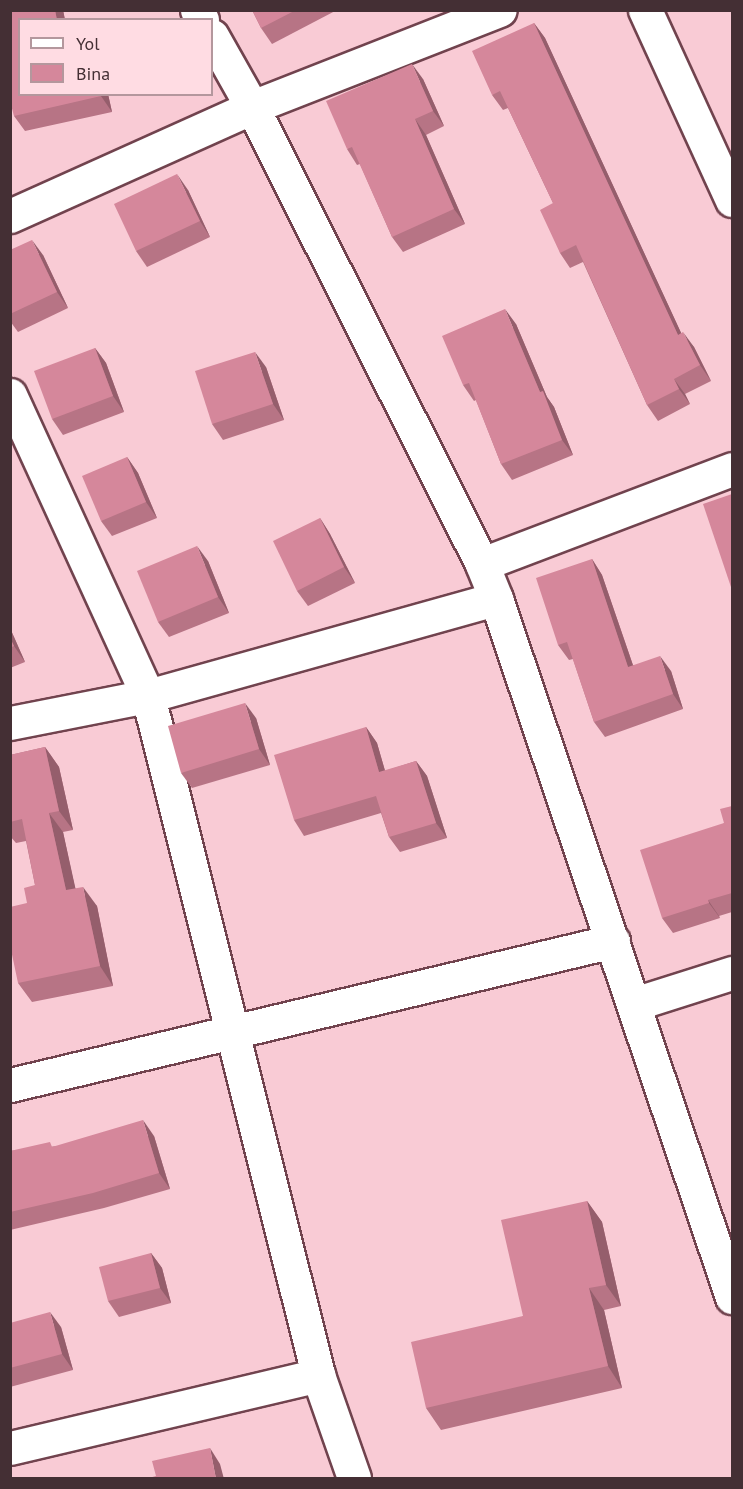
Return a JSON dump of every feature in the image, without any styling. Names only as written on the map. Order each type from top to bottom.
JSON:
[{"type":"street","points":[[10,216],[252,107],[500,10]]},
{"type":"street","points":[[645,10],[732,200]]},
{"type":"street","points":[[213,38],[252,107],[482,564],[613,941],[732,1297]]},
{"type":"street","points":[[10,395],[148,696],[318,1375],[354,1479]]},
{"type":"street","points":[[482,564],[732,469]]},
{"type":"street","points":[[10,723],[148,696],[496,599]]},
{"type":"street","points":[[10,1085],[613,941]]},
{"type":"street","points":[[634,1004],[732,973]]},
{"type":"street","points":[[10,1448],[318,1375]]},
{"type":"building","points":[[10,10],[55,10],[57,18],[18,18],[18,96],[101,96],[14,116],[10,101]]},
{"type":"building","points":[[252,10],[296,10],[261,28]]},
{"type":"building","points":[[534,23],[678,335],[683,332],[700,365],[674,379],[679,389],[647,405],[576,245],[560,253],[540,210],[553,203],[500,91],[492,95],[472,51]]},
{"type":"building","points":[[412,64],[433,111],[415,119],[454,209],[392,237],[352,147],[347,149],[326,101]]},
{"type":"building","points":[[177,174],[200,221],[136,251],[114,204]]},
{"type":"building","points":[[32,240],[57,292],[10,314],[10,250]]},
{"type":"building","points":[[505,309],[540,392],[543,391],[562,440],[501,464],[469,383],[463,385],[442,336]]},
{"type":"building","points":[[95,348],[113,396],[52,419],[34,371]]},
{"type":"building","points":[[255,352],[273,404],[212,424],[195,371]]},
{"type":"building","points":[[127,457],[146,502],[101,521],[82,476]]},
{"type":"building","points":[[732,494],[732,590],[703,504]]},
{"type":"building","points":[[320,518],[344,567],[297,591],[273,541]]},
{"type":"building","points":[[197,546],[218,597],[158,622],[137,571]]},
{"type":"building","points":[[592,559],[628,667],[660,656],[673,694],[594,722],[567,642],[558,645],[536,578]]},
{"type":"building","points":[[245,703],[259,749],[181,773],[168,726]]},
{"type":"building","points":[[366,727],[379,772],[416,761],[436,823],[389,837],[376,796],[294,820],[274,755]]},
{"type":"building","points":[[45,747],[59,811],[49,813],[66,890],[83,887],[100,966],[18,983],[10,945],[10,907],[27,903],[24,888],[35,885],[22,819],[10,822],[10,755]]},
{"type":"building","points":[[732,806],[732,893],[662,918],[640,850],[724,823],[720,809]]},
{"type":"building","points":[[143,1120],[159,1173],[93,1193],[10,1212],[10,1151],[50,1142],[52,1147]]},
{"type":"building","points":[[587,1201],[606,1285],[589,1288],[608,1366],[426,1408],[411,1342],[523,1316],[501,1220]]},
{"type":"building","points":[[151,1253],[160,1288],[108,1301],[99,1267]]},
{"type":"building","points":[[50,1312],[62,1354],[10,1368],[10,1323]]},
{"type":"building","points":[[210,1448],[216,1479],[145,1479],[156,1476],[152,1461]]}]
